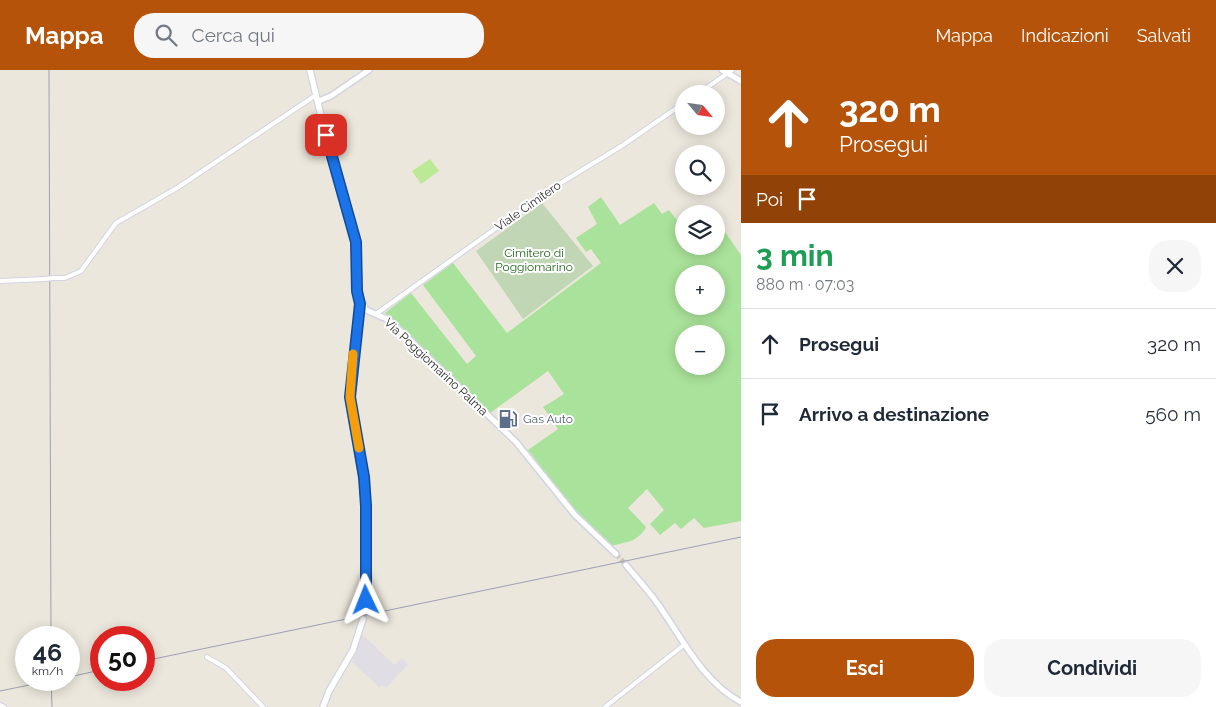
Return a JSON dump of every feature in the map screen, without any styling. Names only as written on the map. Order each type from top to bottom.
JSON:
[{"type":"main road","points":[[310,70],[328,145],[356,242],[357,291],[361,308],[350,397],[366,506],[365,609]]},
{"type":"main road","points":[[323,707],[327,696],[354,650],[363,619]]},
{"type":"street","points":[[0,281],[72,276],[81,271],[116,223],[177,188],[318,98],[338,92],[369,70]]},
{"type":"street","points":[[709,85],[727,71],[741,81]]},
{"type":"street","name":"Viale Cimitero","points":[[376,314],[552,189],[624,145],[675,109]]},
{"type":"street","name":"Via Poggiomarino Palma","points":[[361,308],[389,320],[516,442],[575,515],[616,554]]},
{"type":"street","points":[[626,565],[655,600],[705,672],[730,696],[741,702]]},
{"type":"street","points":[[605,707],[685,644]]},
{"type":"street","points":[[207,658],[226,668],[263,707]]},
{"type":"street","points":[[0,705],[4,707]]},
{"type":"shaded area","points":[[362,634],[394,665],[402,658],[408,664],[386,688],[382,685],[379,687],[352,662]]},
{"type":"green space","points":[[430,159],[439,171],[421,184],[412,171]]},
{"type":"green space","points":[[601,197],[620,225],[654,203],[662,214],[669,210],[675,218],[675,255],[725,255],[725,232],[741,255],[741,521],[704,528],[694,518],[681,529],[675,523],[660,535],[650,524],[664,510],[647,489],[628,508],[646,527],[643,532],[631,541],[610,546],[577,513],[528,450],[558,429],[543,407],[564,394],[548,371],[490,413],[385,313],[411,293],[467,364],[476,356],[423,285],[453,263],[507,333],[601,263],[591,249],[586,252],[576,238],[597,224],[588,207]]},
{"type":"green space","name":"Cimitero di Poggiomarino","points":[[542,203],[593,266],[523,319],[476,251]]},
{"type":"tunnel","points":[[616,554],[626,565]]},
{"type":"railway","points":[[49,70],[51,626]]},
{"type":"railway","points":[[155,659],[741,537]]},
{"type":"railway","points":[[80,675],[90,672]]},
{"type":"railway","points":[[0,691],[15,688]]},
{"type":"railway","points":[[51,691],[52,707]]},
{"type":"slow traffic","points":[[353,354],[350,397],[359,448]]},
{"type":"place","name":"Gas Auto","points":[[508,419]]},
{"type":"route","points":[[326,135],[356,242],[357,291],[360,304],[357,313],[350,397],[364,477],[366,506],[366,600]]}]
